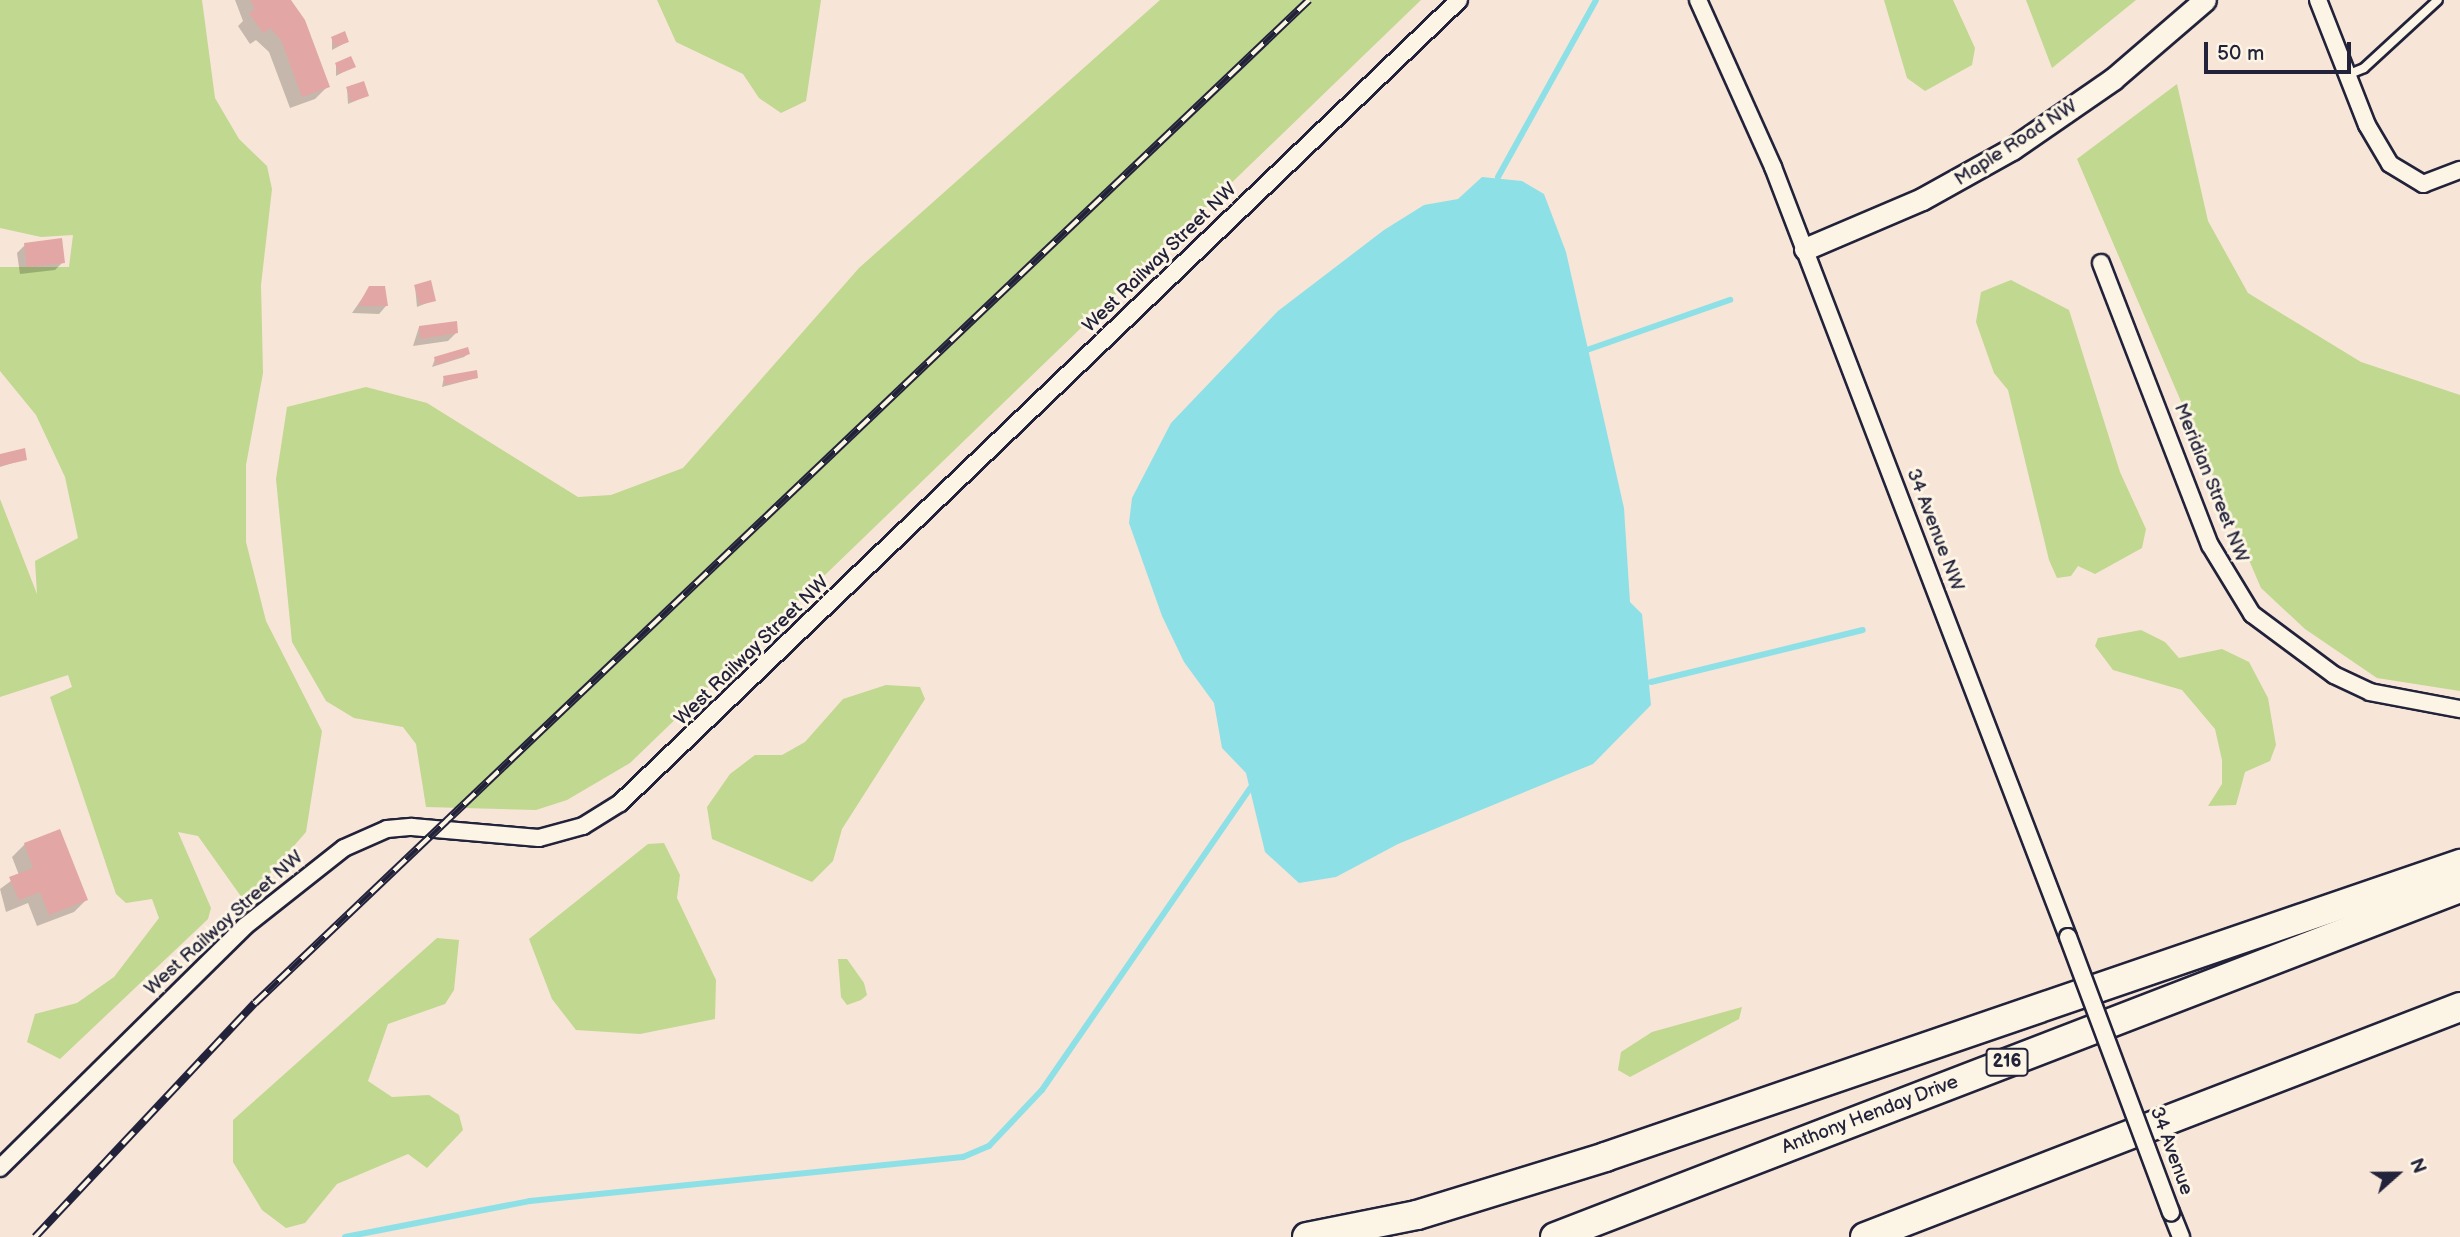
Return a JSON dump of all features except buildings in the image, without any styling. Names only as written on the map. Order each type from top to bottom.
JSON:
[{"type":"highway","points":[[1307,1237],[1417,1215],[1605,1157],[2460,864]]},
{"type":"highway","name":"Anthony Henday Drive","points":[[1555,1237],[2460,888]]},
{"type":"highway","points":[[1865,1237],[2460,1007]]},
{"type":"street","name":"West Railway Street NW","points":[[0,1168],[244,927],[335,853],[387,830],[412,827],[538,838],[583,826],[620,803],[1459,0]]},
{"type":"street","name":"34 Avenue NW","points":[[1698,0],[1805,249],[2122,1080]]},
{"type":"street","name":"Maple Road NW","points":[[1805,249],[1932,194],[2012,149],[2113,79],[2205,0]]},
{"type":"street","points":[[2318,0],[2346,76],[2377,145],[2413,183],[2434,184],[2460,170]]},
{"type":"street","name":"Meridian Street NW","points":[[2101,263],[2210,545],[2252,614],[2334,675],[2370,692],[2460,709]]},
{"type":"street","name":"34 Avenue","points":[[2122,1080],[2181,1237]]},
{"type":"lane","points":[[2346,76],[2364,68],[2438,0]]},
{"type":"green space","points":[[0,0],[202,0],[215,98],[239,139],[267,166],[272,189],[261,285],[263,373],[246,465],[246,542],[266,621],[322,731],[306,832],[245,902],[198,836],[178,832],[211,908],[208,919],[60,1059],[27,1042],[35,1014],[77,1003],[114,977],[159,918],[152,899],[126,903],[116,894],[50,697],[72,687],[68,675],[0,697],[0,499],[37,594],[35,561],[78,538],[65,477],[36,415],[0,371],[0,267],[69,267],[73,235],[41,237],[0,228]]},
{"type":"green space","points":[[657,0],[821,0],[806,101],[781,113],[759,98],[743,74],[676,42]]},
{"type":"green space","points":[[1160,0],[1421,0],[630,763],[567,800],[536,810],[426,807],[416,744],[403,727],[354,718],[326,701],[292,642],[276,479],[287,407],[366,387],[427,403],[578,497],[611,495],[683,468],[859,268]]},
{"type":"green space","points":[[1884,0],[1953,0],[1975,48],[1972,65],[1925,91],[1907,78]]},
{"type":"green space","points":[[2026,0],[2136,0],[2052,68]]},
{"type":"green space","points":[[2177,84],[2208,221],[2248,293],[2361,362],[2460,395],[2460,691],[2377,678],[2305,629],[2261,588],[2077,159]]},
{"type":"green space","points":[[2011,280],[2069,310],[2120,472],[2146,529],[2142,548],[2095,574],[2078,566],[2071,576],[2057,578],[2049,560],[2008,390],[1994,373],[1976,322],[1981,292]]},
{"type":"green space","points":[[2141,630],[2165,642],[2179,658],[2222,649],[2249,662],[2268,698],[2276,745],[2270,761],[2245,772],[2236,805],[2208,806],[2222,784],[2222,760],[2215,729],[2182,690],[2113,670],[2095,646],[2098,638]]},
{"type":"green space","points":[[886,685],[920,687],[925,699],[842,829],[833,861],[812,882],[712,839],[707,807],[730,774],[755,755],[782,755],[805,742],[843,699]]},
{"type":"green space","points":[[664,843],[680,875],[677,898],[716,980],[715,1019],[640,1034],[576,1030],[552,999],[529,939],[648,844]]},
{"type":"green space","points":[[437,938],[459,940],[454,990],[445,1004],[388,1024],[368,1081],[392,1097],[429,1095],[459,1115],[463,1130],[427,1168],[408,1154],[337,1184],[305,1223],[286,1228],[262,1210],[233,1162],[233,1120]]},
{"type":"green space","points":[[838,959],[847,959],[864,983],[867,995],[861,1000],[847,1005],[841,997]]},
{"type":"green space","points":[[1742,1007],[1739,1019],[1630,1077],[1618,1070],[1621,1052],[1652,1032]]},
{"type":"water","points":[[1482,177],[1522,181],[1544,194],[1566,252],[1624,508],[1630,602],[1642,614],[1651,705],[1593,764],[1398,844],[1336,877],[1299,883],[1265,852],[1246,773],[1222,748],[1214,703],[1184,662],[1162,616],[1129,523],[1132,498],[1171,423],[1278,311],[1384,230],[1424,205],[1458,199]]},
{"type":"waterway","points":[[1498,177],[1596,0]]},
{"type":"waterway","points":[[1584,351],[1730,300]]},
{"type":"waterway","points":[[1651,682],[1863,630]]},
{"type":"waterway","points":[[345,1237],[530,1201],[963,1157],[989,1146],[1042,1090],[1250,788]]},
{"type":"railway","points":[[35,1237],[255,1003],[1309,0]]}]
